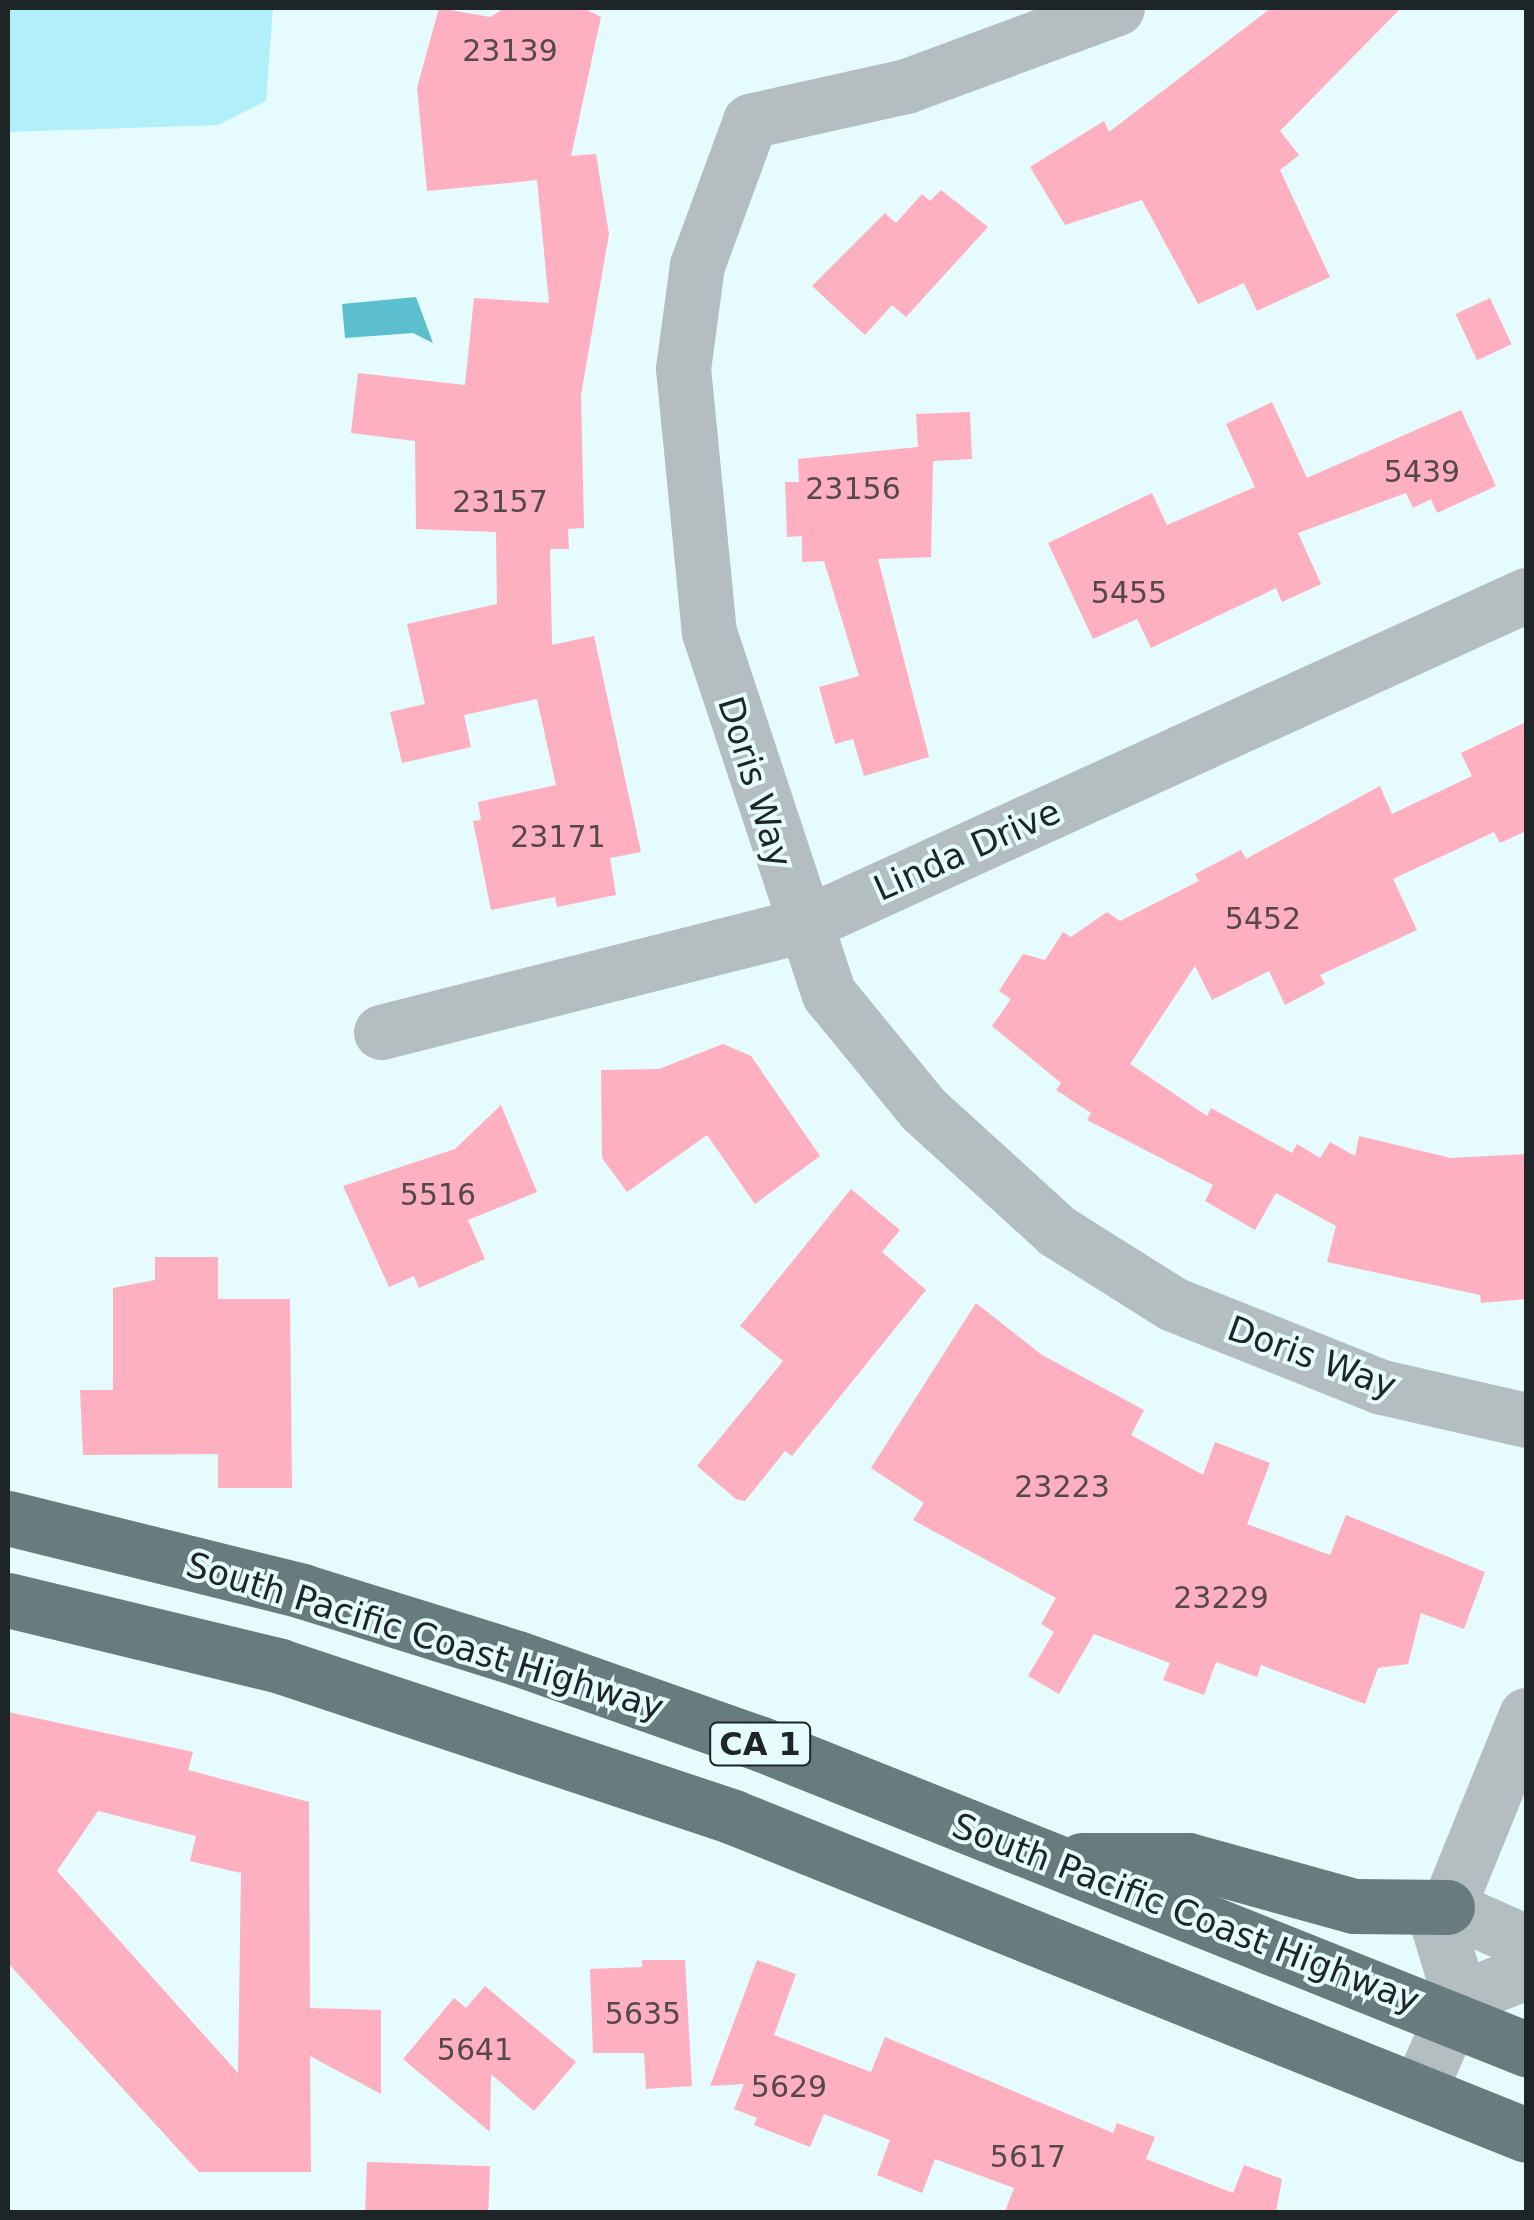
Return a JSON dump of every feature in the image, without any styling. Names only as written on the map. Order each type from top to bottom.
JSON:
[{"type":"highway","name":"South Pacific Coast Highway","points":[[8,1518],[302,1591],[517,1658],[1050,1860],[1456,2007]]},
{"type":"highway","name":"South Pacific Coast Highway","points":[[8,1600],[280,1666],[492,1732],[1420,2088]]},
{"type":"highway","points":[[1050,1860],[1188,1860],[1354,1906],[1447,1908]]},
{"type":"highway","name":"CA 1","points":[[1456,2007],[1526,2050]]},
{"type":"highway","name":"CA 1","points":[[1420,2088],[1526,2135]]},
{"type":"street","name":"Doris Way","points":[[1118,8],[906,86],[750,122],[697,265],[684,368],[709,632],[800,926],[830,994],[923,1110],[1057,1230],[1173,1304],[1274,1347],[1382,1386],[1526,1420]]},
{"type":"street","name":"Linda Drive","points":[[382,1032],[800,926],[1526,595]]},
{"type":"street","points":[[1420,2088],[1456,2007],[1440,1929],[1526,1714]]},
{"type":"street","points":[[1447,1908],[1526,1942]]},
{"type":"street","points":[[1456,2007],[1526,1972]]},
{"type":"shaded area","points":[[8,8],[273,8],[266,101],[218,125],[8,132]]},
{"type":"shaded area","points":[[416,297],[433,343],[413,333],[345,338],[342,304]]},
{"type":"building","points":[[439,8],[490,17],[505,8],[583,8],[601,17],[571,156],[596,154],[609,234],[581,395],[584,528],[568,529],[569,549],[550,549],[552,645],[594,636],[641,852],[610,858],[616,895],[557,907],[555,897],[491,910],[473,821],[481,820],[478,802],[556,785],[537,699],[464,715],[471,747],[402,763],[390,712],[425,704],[407,624],[497,604],[496,532],[416,529],[415,441],[351,433],[358,373],[465,385],[474,298],[549,303],[537,180],[427,191],[417,88]]},
{"type":"building","points":[[1271,8],[1401,8],[1280,131],[1299,155],[1280,170],[1330,277],[1257,311],[1244,283],[1198,304],[1142,200],[1065,225],[1030,167],[1104,121],[1109,132]]},
{"type":"building","points":[[941,190],[988,227],[906,317],[892,305],[865,335],[812,286],[885,213],[896,223],[922,194],[930,201]]},
{"type":"building","points":[[1490,298],[1512,344],[1477,360],[1456,314]]},
{"type":"building","points":[[1272,402],[1307,478],[1461,410],[1496,486],[1437,513],[1431,499],[1413,508],[1406,493],[1298,533],[1321,584],[1282,602],[1276,588],[1151,648],[1137,619],[1093,639],[1048,543],[1152,493],[1167,525],[1255,487],[1226,424]]},
{"type":"building","points":[[970,412],[972,459],[933,461],[931,557],[878,559],[929,757],[864,776],[853,739],[835,744],[819,687],[859,676],[824,561],[802,562],[802,536],[787,537],[785,482],[799,482],[798,459],[918,447],[916,414]]},
{"type":"building","points":[[1526,722],[1526,831],[1500,843],[1494,832],[1393,879],[1417,930],[1320,975],[1325,984],[1285,1005],[1269,971],[1212,1000],[1195,966],[1130,1064],[1207,1116],[1211,1108],[1292,1153],[1297,1144],[1320,1158],[1330,1142],[1355,1156],[1359,1136],[1451,1158],[1526,1154],[1526,1299],[1481,1303],[1480,1295],[1327,1262],[1336,1226],[1276,1193],[1255,1230],[1205,1201],[1213,1185],[1087,1120],[1091,1113],[1056,1090],[1061,1083],[992,1026],[1011,999],[999,991],[1023,954],[1045,960],[1063,932],[1071,937],[1107,912],[1120,921],[1199,881],[1195,874],[1241,850],[1246,859],[1380,786],[1392,814],[1472,776],[1461,753]]},
{"type":"building","points":[[723,1044],[751,1056],[820,1156],[755,1204],[707,1135],[627,1192],[602,1158],[601,1070],[659,1069]]},
{"type":"building","points":[[501,1105],[537,1192],[468,1220],[485,1259],[419,1288],[414,1276],[389,1287],[343,1186],[455,1149]]},
{"type":"building","points":[[851,1189],[900,1230],[882,1252],[926,1290],[792,1456],[785,1451],[745,1501],[736,1499],[697,1466],[783,1361],[740,1326]]},
{"type":"building","points":[[155,1257],[218,1257],[218,1299],[290,1299],[292,1488],[218,1488],[218,1454],[83,1455],[80,1390],[113,1390],[113,1288],[155,1280]]},
{"type":"building","points":[[976,1303],[1042,1355],[1144,1410],[1131,1435],[1203,1475],[1215,1442],[1270,1463],[1247,1524],[1330,1555],[1346,1515],[1485,1572],[1464,1629],[1421,1613],[1408,1664],[1378,1668],[1365,1704],[1261,1665],[1257,1677],[1216,1662],[1204,1695],[1163,1680],[1170,1663],[1094,1634],[1059,1694],[1028,1676],[1054,1632],[1041,1624],[1056,1598],[913,1520],[924,1503],[871,1468]]},
{"type":"building","points":[[8,1712],[193,1752],[188,1770],[309,1802],[310,2008],[381,2010],[381,2094],[310,2056],[311,2172],[199,2172],[8,1963]],"holes":[[[98,1811],[196,1836],[190,1861],[241,1873],[238,2073],[57,1871]]]},
{"type":"building","points":[[642,1960],[685,1960],[692,2086],[646,2089],[644,2053],[593,2053],[590,1969],[642,1967]]},
{"type":"building","points":[[757,1960],[796,1974],[774,2035],[871,2072],[885,2037],[1113,2133],[1117,2123],[1155,2137],[1146,2159],[1233,2193],[1244,2165],[1282,2179],[1276,2212],[1005,2212],[1014,2188],[935,2159],[922,2193],[877,2175],[890,2140],[824,2114],[810,2147],[754,2125],[757,2118],[734,2109],[744,2084],[710,2086]]},
{"type":"building","points":[[485,1986],[576,2062],[534,2111],[491,2074],[490,2132],[403,2059],[454,1998],[466,2008]]},
{"type":"building","points":[[367,2162],[490,2166],[488,2212],[365,2212]]}]
